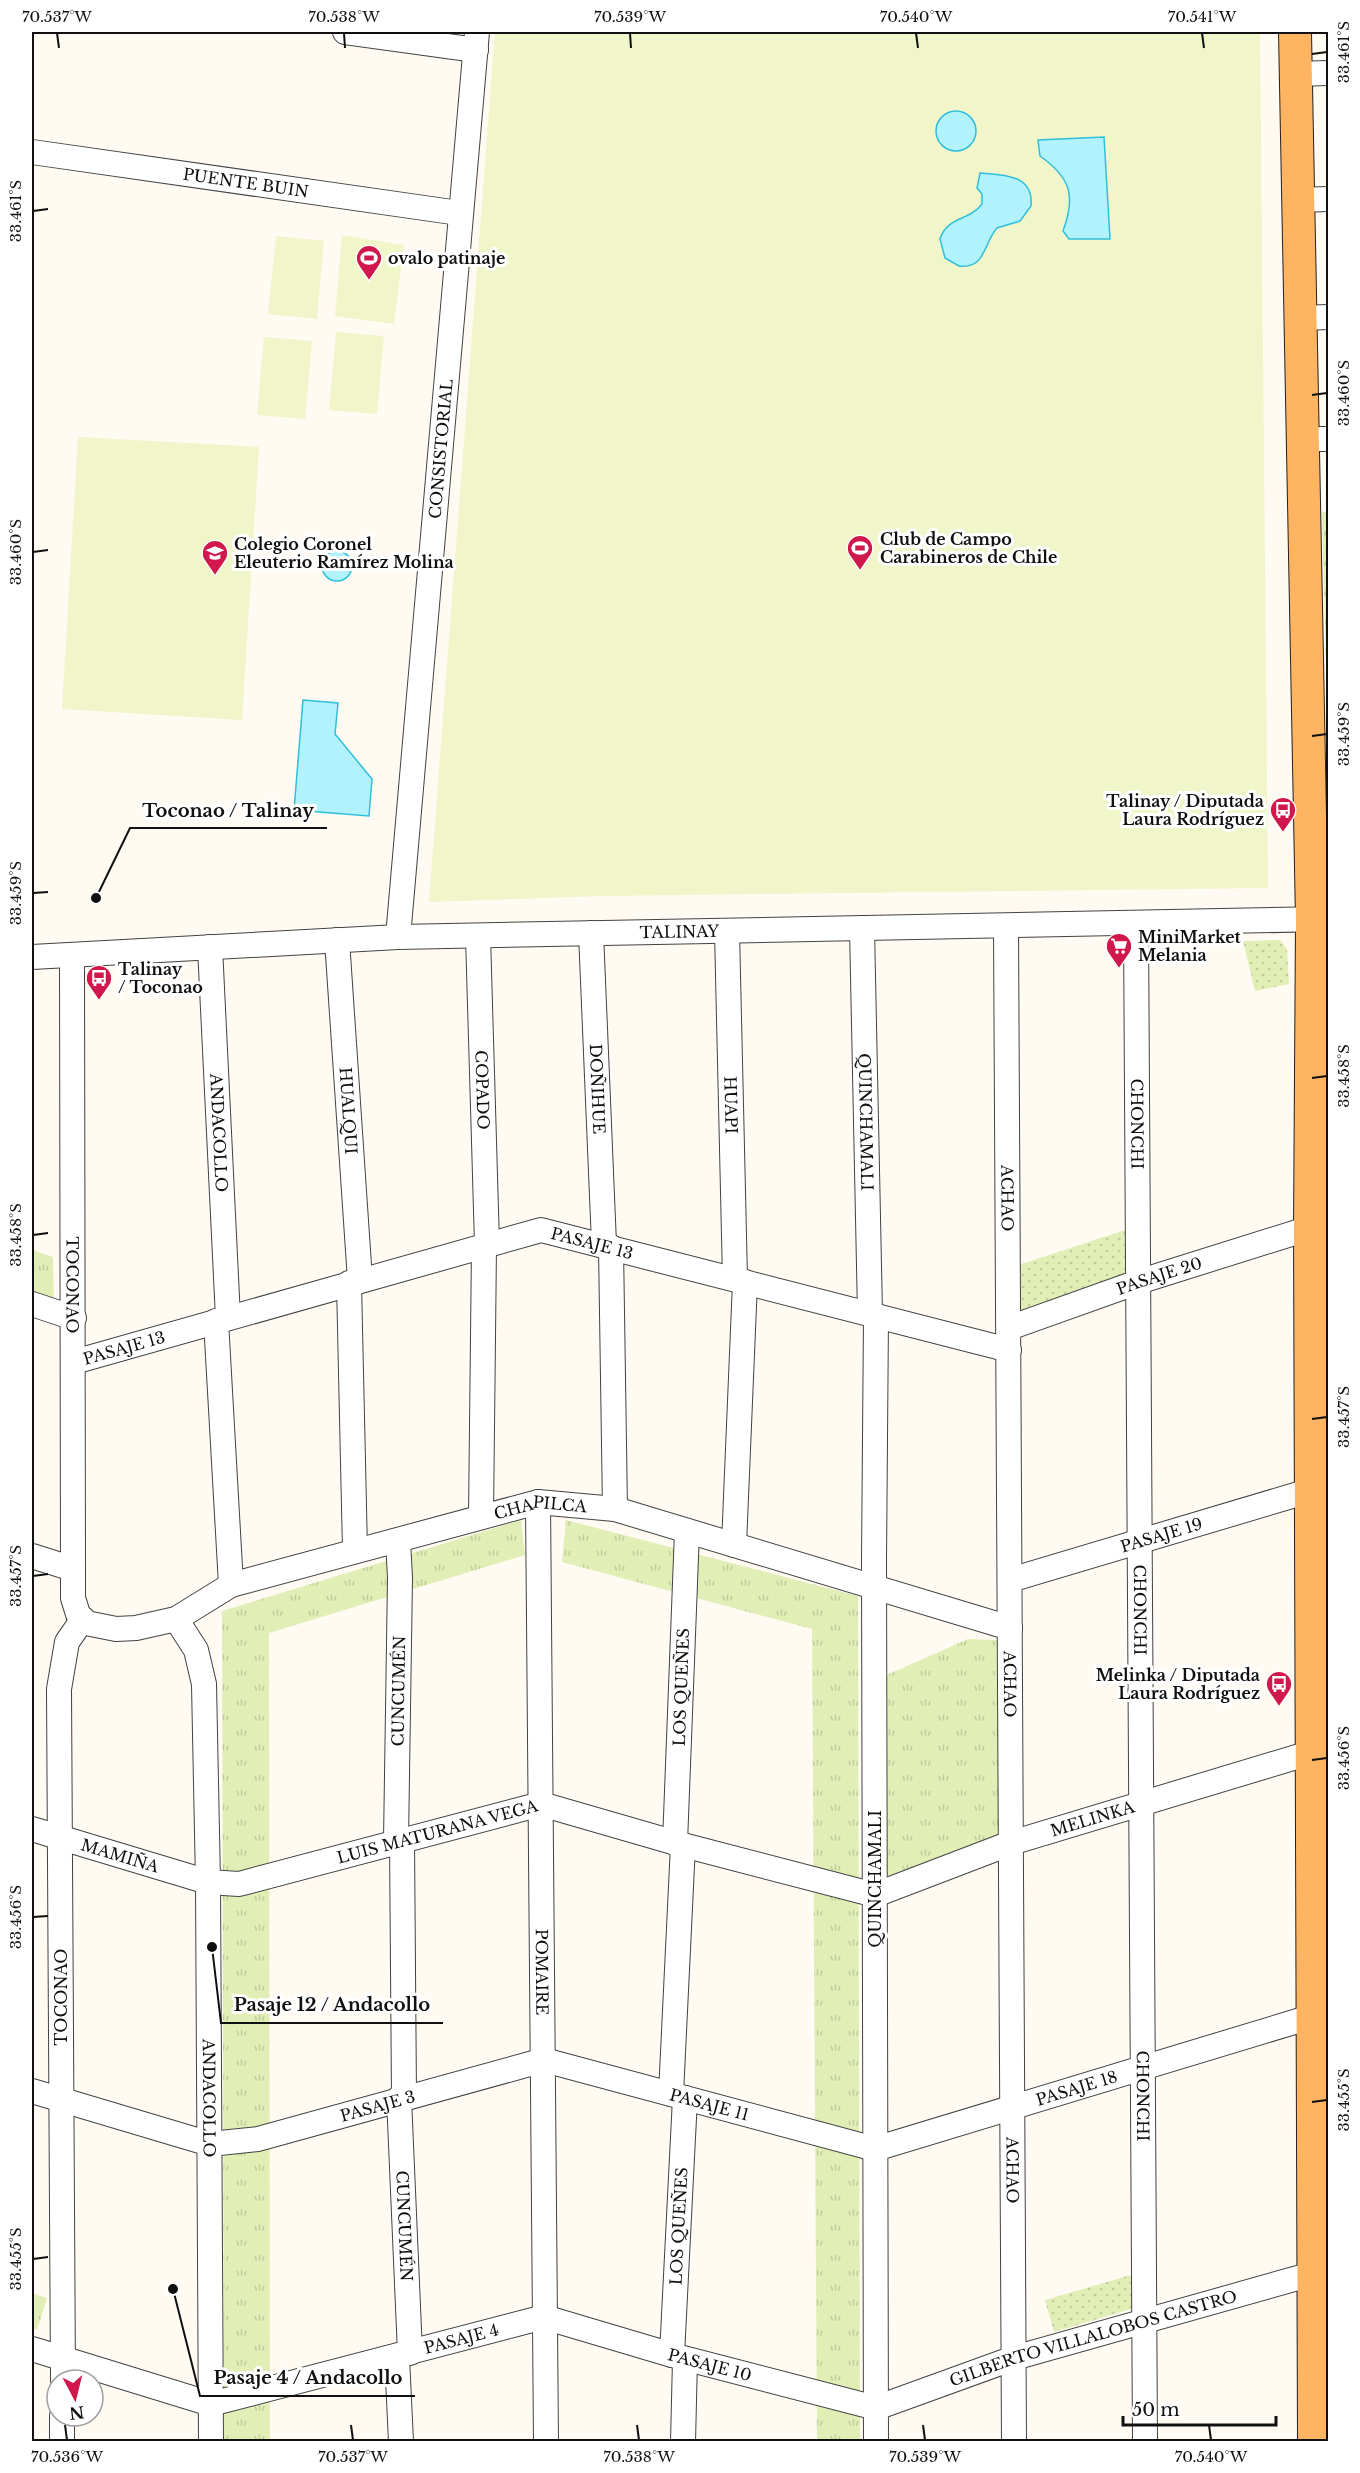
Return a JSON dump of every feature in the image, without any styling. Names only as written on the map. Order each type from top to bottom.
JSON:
[{"type":"main road","points":[[1295,32],[1296,74],[1313,200],[1321,919],[1310,1228],[1313,1752],[1321,1784],[1314,2016],[1312,2274],[1314,2442]]},
{"type":"street","points":[[345,32],[477,41]]},
{"type":"street","name":"CONSISTORIAL","points":[[398,937],[459,213],[477,41]]},
{"type":"street","points":[[1296,74],[1329,73]]},
{"type":"street","name":"PUENTE BUIN","points":[[32,152],[459,213]]},
{"type":"street","name":"TALINAY","points":[[32,957],[398,937],[1321,919]]},
{"type":"street","name":"CHONCHI","points":[[1136,923],[1144,2442]]},
{"type":"street","name":"ACHAO","points":[[1006,926],[1014,2442]]},
{"type":"street","name":"QUINCHAMALI","points":[[862,928],[873,1315],[876,2442]]},
{"type":"street","name":"HUAPI","points":[[727,931],[740,1280],[734,1545]]},
{"type":"street","name":"DOÑIHUE","points":[[591,933],[607,1246],[615,1509]]},
{"type":"street","name":"COPADO","points":[[478,936],[485,1245],[481,1517]]},
{"type":"street","name":"HUALQUI","points":[[336,940],[355,1282],[355,1551]]},
{"type":"street","name":"ANDACOLLO","points":[[210,947],[231,1585]]},
{"type":"street","name":"TOCONAO","points":[[63,2368],[59,1689],[67,1642],[80,1616],[73,1598],[72,955]]},
{"type":"street","name":"PASAJE 20","points":[[1009,1339],[1138,1282],[1310,1228]]},
{"type":"street","name":"PASAJE 13","points":[[74,1362],[541,1230],[873,1315],[1009,1339]]},
{"type":"street","points":[[32,1304],[74,1318]]},
{"type":"street","name":"PASAJE 19","points":[[1010,1580],[1312,1490]]},
{"type":"street","name":"CHAPILCA","points":[[80,1616],[92,1625],[116,1629],[176,1619],[231,1585],[538,1502],[615,1509],[1010,1628]]},
{"type":"street","name":"POMAIRE","points":[[538,1502],[546,2442]]},
{"type":"street","name":"LOS QUEÑES","points":[[682,2442],[679,2357],[679,1844],[687,1531]]},
{"type":"street","name":"CUNCUMÉN","points":[[398,1541],[404,2355],[401,2442]]},
{"type":"street","points":[[32,1556],[73,1569]]},
{"type":"street","name":"ANDACOLLO","points":[[176,1619],[196,1650],[204,1684],[208,1882],[211,2442]]},
{"type":"street","name":"MELINKA","points":[[875,1895],[1011,1843],[1313,1752]]},
{"type":"street","name":"LUIS MATURANA VEGA","points":[[208,1882],[239,1884],[541,1804],[679,1844],[875,1895]]},
{"type":"street","name":"MAMIÑA","points":[[32,1829],[208,1882]]},
{"type":"street","name":"PASAJE 18","points":[[875,2149],[1314,2016]]},
{"type":"street","name":"PASAJE 11","points":[[544,2060],[875,2149]]},
{"type":"street","name":"PASAJE 3","points":[[210,2144],[258,2139],[544,2060]]},
{"type":"street","points":[[32,2091],[210,2144]]},
{"type":"street","name":"GILBERTO VILLALOBOS CASTRO","points":[[876,2408],[1014,2358],[1312,2274]]},
{"type":"street","name":"PASAJE 4","points":[[211,2404],[544,2318]]},
{"type":"street","name":"PASAJE 10","points":[[544,2318],[679,2357],[876,2408]]},
{"type":"street","points":[[32,2349],[61,2368]]},
{"type":"street","points":[[105,2379],[211,2404]]},
{"type":"green space","name":"Club de Campo Carabineros de Chile","points":[[495,32],[1260,32],[1268,888],[601,896],[429,902]]},
{"type":"green space","name":"ovalo patinaje","points":[[342,235],[404,245],[394,324],[335,316]]},
{"type":"green space","points":[[276,236],[324,241],[317,319],[268,314]]},
{"type":"green space","points":[[336,332],[384,336],[377,414],[329,410]]},
{"type":"green space","points":[[264,337],[312,341],[305,419],[257,415]]},
{"type":"green space","points":[[78,437],[259,447],[242,720],[62,709]]},
{"type":"green space","points":[[1322,512],[1328,512],[1328,745]]},
{"type":"green space","points":[[1280,940],[1287,949],[1289,984],[1255,991],[1243,941]]},
{"type":"green space","points":[[1128,1229],[1130,1278],[1016,1319],[1016,1266]]},
{"type":"green space","points":[[32,1250],[53,1257],[54,1304],[32,1297]]},
{"type":"green space","points":[[521,1520],[525,1555],[269,1633],[270,2441],[224,2441],[222,1611]]},
{"type":"green space","points":[[566,1520],[858,1596],[860,2441],[817,2441],[812,1629],[562,1562]]},
{"type":"green space","points":[[968,1639],[997,1640],[1001,1839],[887,1879],[882,1677]]},
{"type":"green space","points":[[1131,2275],[1141,2306],[1054,2332],[1045,2300]]},
{"type":"green space","points":[[32,2293],[47,2298],[37,2330],[32,2328]]},
{"type":"water","points":[[956,111],[964,112],[970,117],[975,123],[975,139],[970,145],[964,150],[956,151],[948,150],[942,145],[937,139],[936,131],[937,123],[942,117],[948,112]]},
{"type":"water","points":[[1104,137],[1110,239],[1069,239],[1063,231],[1069,208],[1068,189],[1058,172],[1040,156],[1038,140]]},
{"type":"water","points":[[980,173],[1007,176],[1022,182],[1031,195],[1031,206],[1020,221],[997,228],[979,260],[968,266],[959,266],[945,258],[940,239],[948,226],[982,204],[982,194],[977,188]]},
{"type":"water","points":[[337,551],[347,556],[352,566],[347,576],[337,581],[327,576],[322,566],[327,556]]},
{"type":"water","points":[[303,700],[338,703],[335,734],[372,779],[369,816],[294,810]]},
{"type":"place","name":"ovalo patinaje","points":[[369,281]]},
{"type":"place","name":"Club de Campo Carabineros de Chile","points":[[860,571]]},
{"type":"place","name":"Colegio Coronel Eleuterio Ramírez Molina","points":[[215,576]]},
{"type":"place","name":"Talinay / Diputada Laura Rodríguez","points":[[1283,833]]},
{"type":"place","name":"Toconao / Talinay","points":[[96,898]]},
{"type":"place","name":"MiniMarket Melania","points":[[1119,969]]},
{"type":"place","name":"Talinay / Toconao","points":[[99,1001]]},
{"type":"place","name":"Melinka / Diputada Laura Rodríguez","points":[[1279,1707]]},
{"type":"place","name":"Pasaje 12 / Andacollo","points":[[212,1947]]},
{"type":"place","name":"Pasaje 4 / Andacollo","points":[[173,2289]]}]
